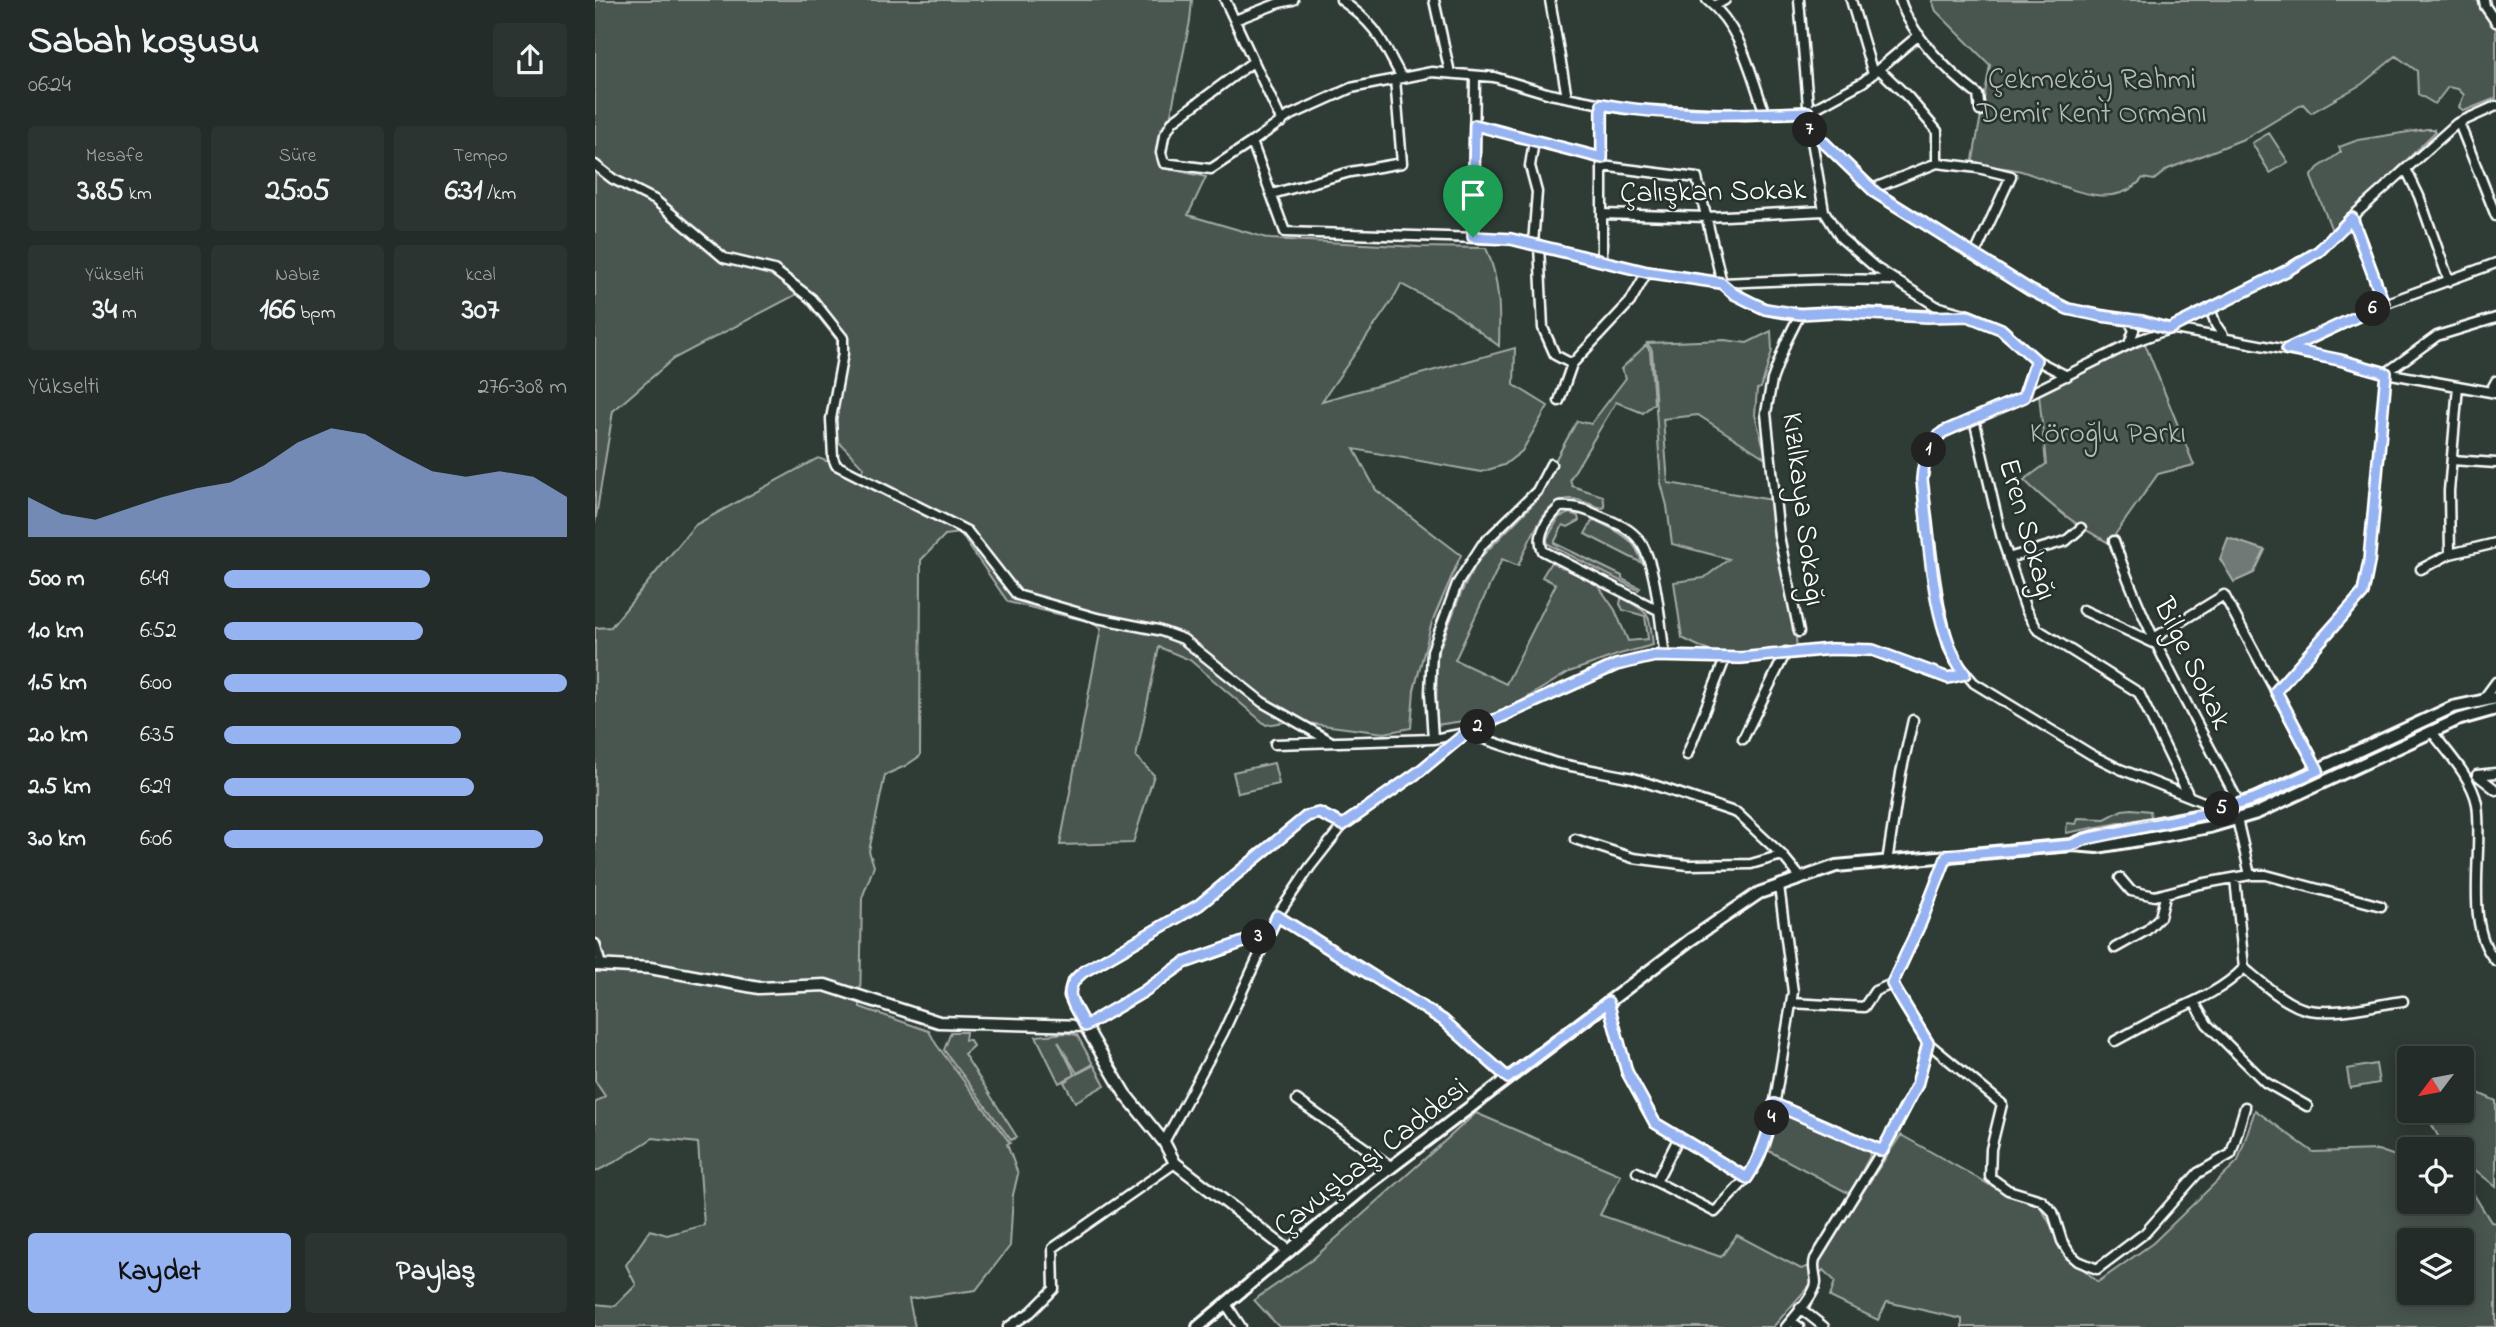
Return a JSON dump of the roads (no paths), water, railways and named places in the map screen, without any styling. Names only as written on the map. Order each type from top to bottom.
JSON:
[{"type":"main road","name":"Çavuşbaşı Caddesi","points":[[1198,1327],[1392,1167],[1690,940],[1759,893],[1836,866],[2072,845],[2097,847],[2209,827],[2265,810],[2457,720],[2496,698]]},
{"type":"main road","name":"Çavuşbaşı Caddesi","points":[[2072,845],[2086,839],[2254,799],[2453,707],[2483,706],[2496,709]]},
{"type":"street","points":[[1225,0],[1282,122]]},
{"type":"street","points":[[1235,20],[1293,0]]},
{"type":"street","points":[[1272,194],[1350,172],[1402,163],[1399,78],[1380,35],[1363,15],[1341,0]]},
{"type":"street","points":[[1550,0],[1567,97]]},
{"type":"street","points":[[1725,0],[1711,3],[1740,42],[1765,114]]},
{"type":"street","points":[[1799,0],[1810,129],[1824,211],[1840,238],[1876,268],[1936,306],[2001,329],[2036,360],[2067,376]]},
{"type":"street","points":[[1851,0],[1876,72],[1909,98],[1937,131],[1937,163]]},
{"type":"street","points":[[1900,0],[1903,11],[1919,35],[1960,81],[1978,95],[1980,111]]},
{"type":"street","points":[[2484,0],[2496,22]]},
{"type":"street","points":[[1435,1],[1450,73]]},
{"type":"street","points":[[1254,61],[1173,121],[1164,136],[1161,153],[1164,163],[1211,169],[1289,116],[1351,88],[1432,72],[1494,78],[1627,109],[1765,114],[1808,112],[1876,72],[1919,35]]},
{"type":"street","points":[[1473,237],[1475,76]]},
{"type":"street","points":[[1602,104],[1602,261]]},
{"type":"street","points":[[2250,875],[2233,820],[2221,809],[2120,769],[2092,755],[1974,683],[1965,674],[1949,648],[1938,606],[1922,480],[1926,457],[1937,437],[1954,426],[2024,397],[2128,344],[2169,329],[2288,270],[2319,251],[2459,123],[2496,106]]},
{"type":"street","points":[[2459,123],[2493,193],[2496,216]]},
{"type":"street","points":[[1475,125],[1602,162],[1697,178],[1721,283],[1734,294],[1765,309],[1800,314],[1834,312],[1927,317],[1968,316]]},
{"type":"street","points":[[1810,129],[1871,189],[2030,290],[2068,309],[2287,349],[2386,373],[2493,392],[2496,381]]},
{"type":"street","points":[[1534,141],[1529,166],[1537,192],[1536,244],[1543,328],[1555,355],[1572,365]]},
{"type":"street","points":[[1252,142],[1285,232],[1511,239],[1647,272],[1721,283],[1822,279],[1896,280]]},
{"type":"street","points":[[1871,189],[1937,163],[1978,168],[2011,176],[1975,254]]},
{"type":"street","points":[[595,165],[613,179],[655,200],[724,258],[775,270],[811,299],[843,338],[843,353],[831,419],[833,458],[836,466],[967,531],[1017,595],[1097,618],[1158,630],[1183,639],[1262,702],[1329,741]]},
{"type":"street","points":[[2406,169],[2419,196],[2449,281]]},
{"type":"street","name":"Çalışkan Sokak","points":[[1602,214],[1658,217],[1824,211]]},
{"type":"street","points":[[2352,218],[2384,304]]},
{"type":"street","points":[[2287,349],[2384,304],[2496,263]]},
{"type":"street","points":[[1559,401],[1572,365],[1630,302],[1647,272]]},
{"type":"street","points":[[2210,308],[2216,325],[2225,338]]},
{"type":"street","name":"Kızılkaya Sokağı","points":[[1798,632],[1779,536],[1766,413],[1772,380],[1800,314]]},
{"type":"street","points":[[2276,691],[2363,593],[2369,562],[2386,373],[2437,336],[2496,318]]},
{"type":"street","points":[[2128,319],[2134,330],[2128,344]]},
{"type":"street","points":[[2024,397],[2036,360]]},
{"type":"street","points":[[2450,554],[2449,491],[2458,386]]},
{"type":"street","name":"Eren Sokağı","points":[[1974,419],[2008,558],[2026,610],[2037,629],[2139,693],[2188,794]]},
{"type":"street","points":[[2452,460],[2496,463]]},
{"type":"street","points":[[1433,739],[1430,693],[1432,651],[1457,584],[1482,545],[1537,491],[1551,464]]},
{"type":"street","points":[[1658,610],[1543,551],[1540,538],[1551,515],[1560,506],[1577,506],[1627,528],[1635,535],[1649,559],[1658,610],[1665,656]]},
{"type":"street","points":[[2008,558],[2066,541],[2081,528]]},
{"type":"street","name":"Bilge Sokak","points":[[2114,541],[2124,572],[2155,641],[2239,803]]},
{"type":"street","points":[[2421,569],[2450,554],[2496,543]]},
{"type":"street","points":[[2083,610],[2155,641],[2224,595],[2318,770]]},
{"type":"street","points":[[1275,744],[1433,739],[1466,733],[1616,665],[1655,656],[1725,659],[1831,649],[1873,650],[1948,678],[1965,674]]},
{"type":"street","points":[[1743,739],[1786,652]]},
{"type":"street","points":[[1687,755],[1725,659]]},
{"type":"street","points":[[2483,706],[2496,682]]},
{"type":"street","points":[[1887,862],[1913,720]]},
{"type":"street","points":[[2432,732],[2472,789],[2477,804],[2479,917],[2483,939],[2496,961]]},
{"type":"street","points":[[1164,1142],[1223,1033],[1277,916],[1343,825],[1420,771],[1466,733]]},
{"type":"street","points":[[1466,733],[1556,763],[1633,778],[1737,813],[1782,855],[1801,878]]},
{"type":"street","points":[[2457,766],[2477,775],[2493,788]]},
{"type":"street","points":[[2477,775],[2496,773]]},
{"type":"street","points":[[1289,1251],[1175,1163],[1164,1142],[1125,1094],[1069,996],[1069,989],[1072,982],[1083,972],[1199,905],[1307,816],[1319,813],[1343,825]]},
{"type":"street","points":[[1575,839],[1633,858],[1688,865],[1751,864],[1782,855]]},
{"type":"street","points":[[1791,1003],[1864,1007],[1875,991],[1892,984],[1926,911],[1947,856]]},
{"type":"street","points":[[2120,878],[2131,891],[2155,896],[2250,875],[2266,875],[2381,906]]},
{"type":"street","points":[[2235,878],[2244,968],[2280,996],[2307,1010],[2345,1010],[2403,1001]]},
{"type":"street","points":[[1637,1172],[1715,1212],[1747,1178],[1757,1163],[1771,1125],[1793,992],[1779,886]]},
{"type":"street","points":[[2115,948],[2147,930],[2161,917],[2166,893]]},
{"type":"street","points":[[1277,916],[1443,1020],[1508,1078]]},
{"type":"street","points":[[595,944],[598,965],[650,968],[759,988],[825,985],[939,1022],[1085,1026],[1143,992],[1184,963],[1269,933]]},
{"type":"street","points":[[2115,1041],[2232,981],[2244,968]]},
{"type":"street","points":[[1892,984],[1928,1043],[2002,1104],[1991,1149],[1990,1177],[2008,1190],[2041,1200],[2053,1212],[2062,1241],[2070,1254],[2078,1261],[2097,1269],[2145,1233],[2198,1173],[2231,1154],[2245,1107]]},
{"type":"street","points":[[1608,1002],[1627,1072],[1655,1123],[1747,1178]]},
{"type":"street","points":[[2194,1002],[2207,1024],[2266,1082],[2308,1106]]},
{"type":"street","points":[[1799,1327],[1788,1324],[1814,1290],[1815,1259],[1882,1151],[1917,1085],[1928,1043]]},
{"type":"street","points":[[1297,1100],[1392,1167]]},
{"type":"street","points":[[1774,1104],[1882,1151]]},
{"type":"street","points":[[1656,1182],[1679,1137]]},
{"type":"street","points":[[1008,1327],[1031,1312],[1053,1289],[1053,1248],[1175,1163]]},
{"type":"street","points":[[1226,1304],[1241,1327]]},
{"type":"street","points":[[1800,1308],[1824,1327]]},
{"type":"park label","name":"Çekmeköy Rahmi Demir Kent Ormanı","points":[[2092,95]]},
{"type":"park label","name":"Köroğlu Parkı","points":[[2108,432]]}]
